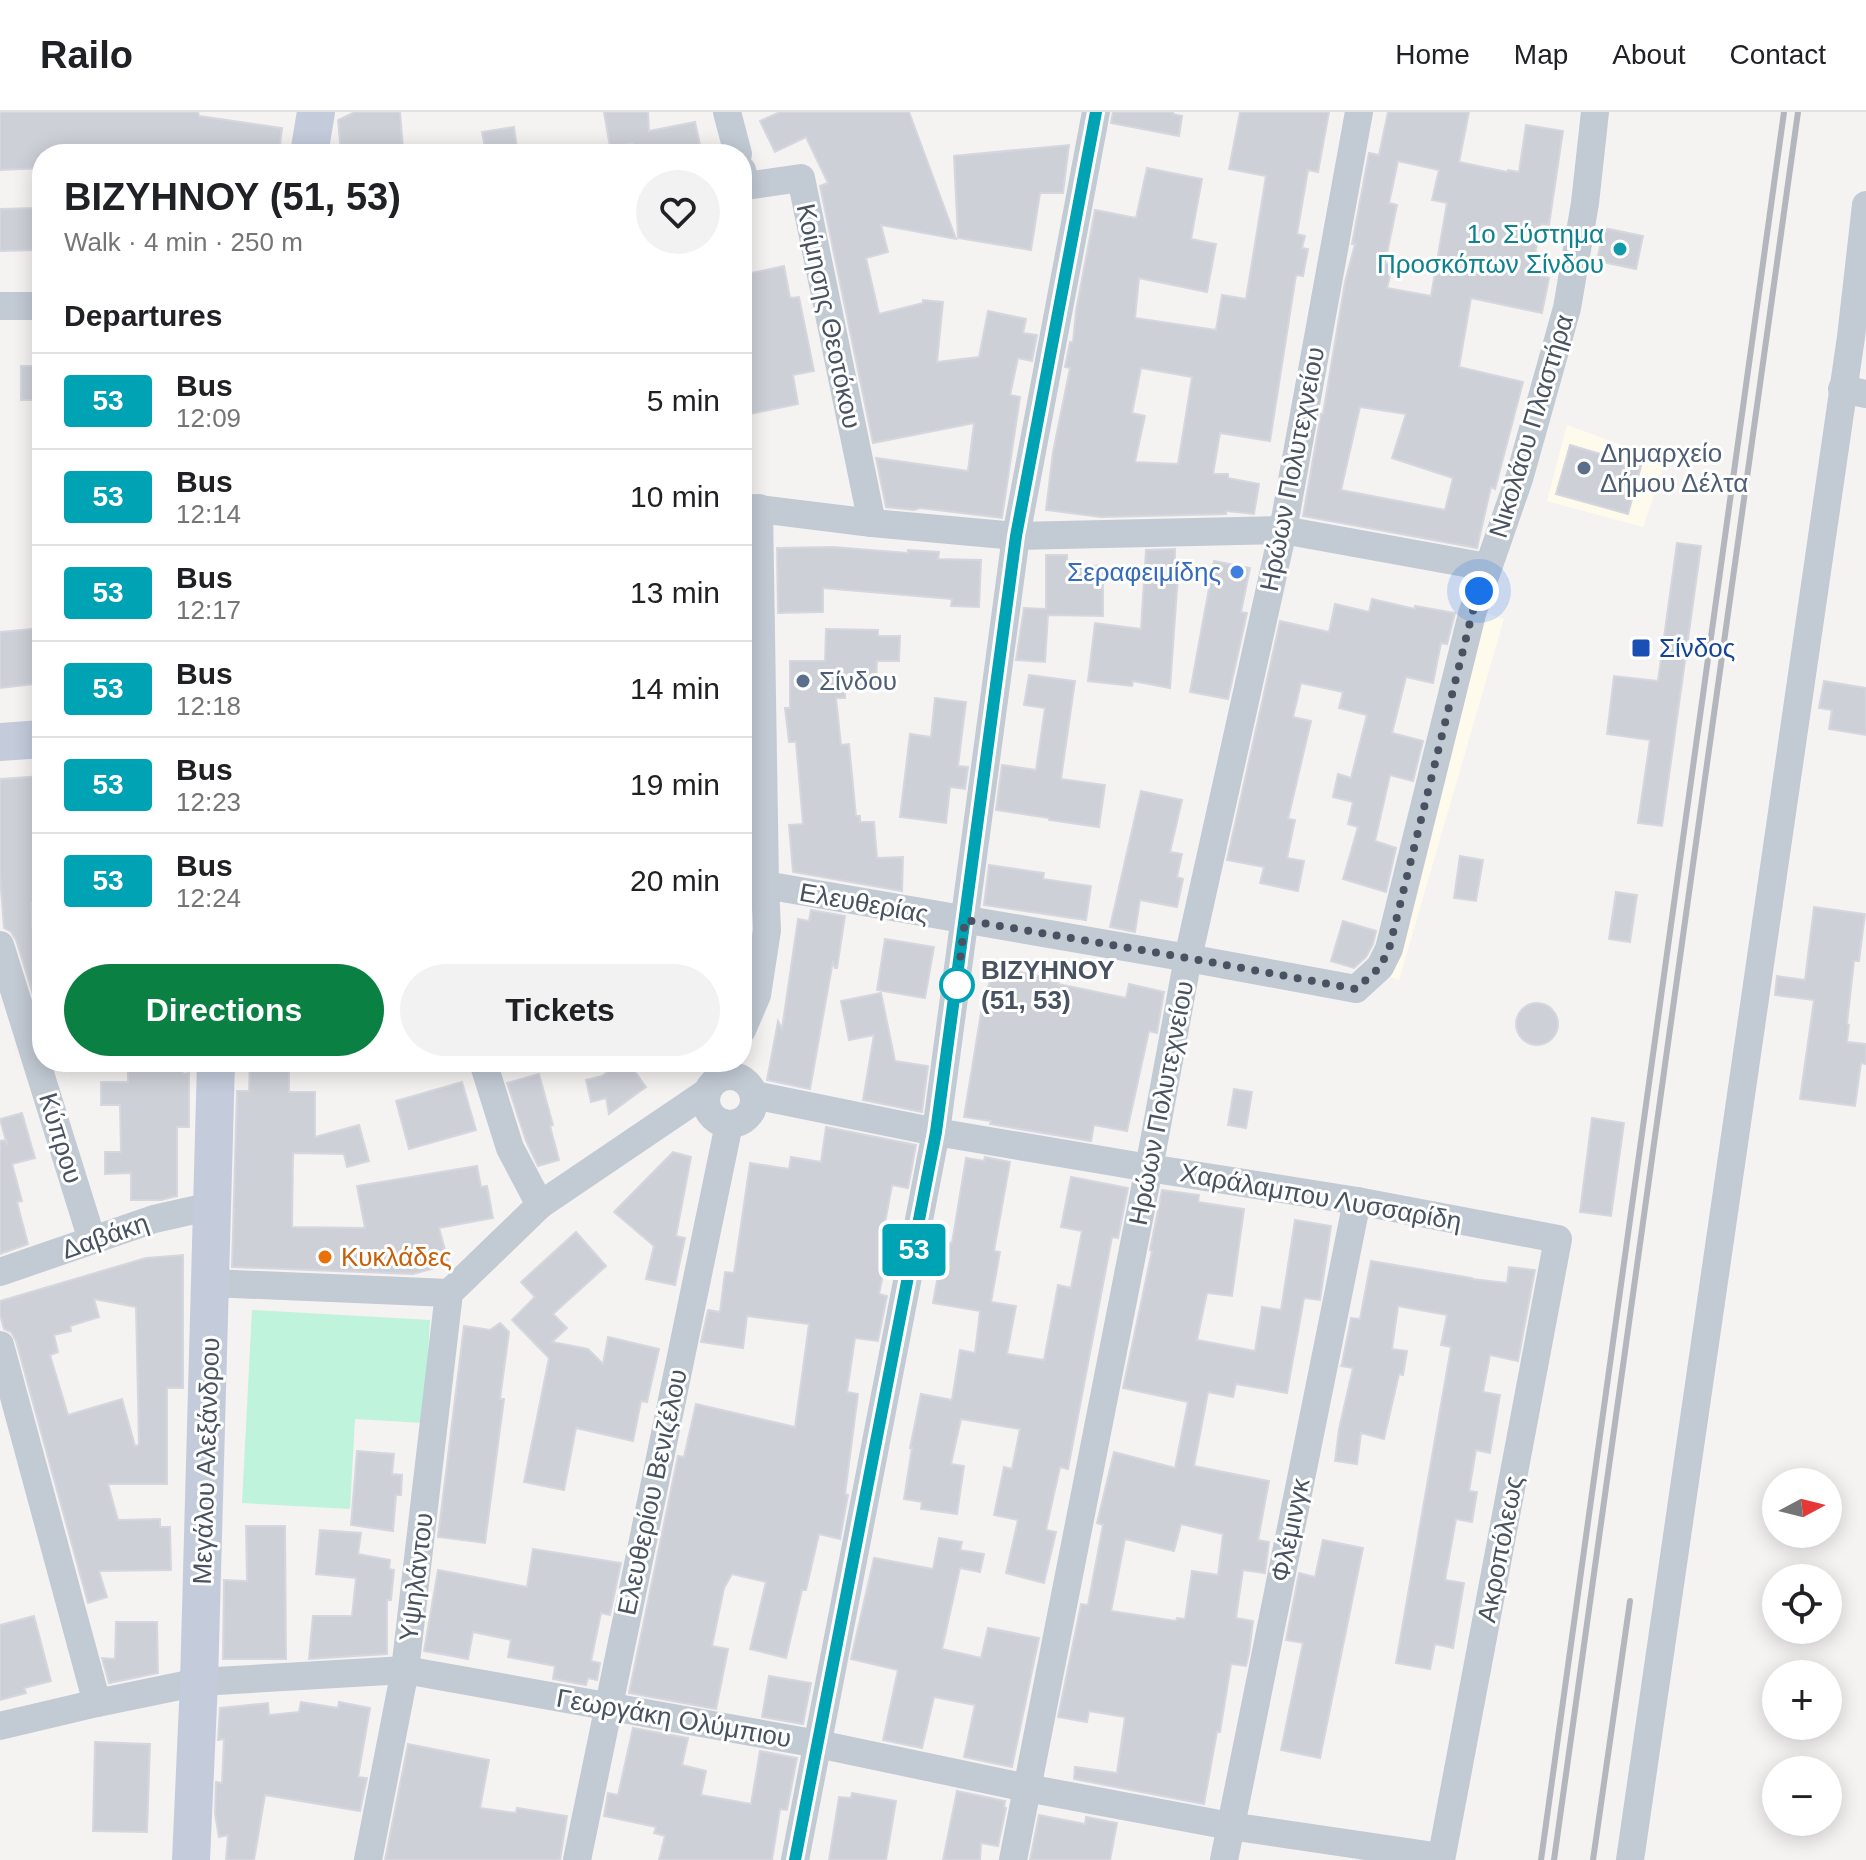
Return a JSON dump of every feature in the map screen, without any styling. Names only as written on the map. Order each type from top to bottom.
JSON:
[{"type":"street","points":[[311,144],[316,112]]},
{"type":"street","points":[[727,112],[735,144]]},
{"type":"street","points":[[795,1860],[936,1132],[1016,536],[1096,112]]},
{"type":"street","name":"Ηρώων Πολυτεχνείου","points":[[1013,1860],[1188,958],[1283,530],[1359,112]]},
{"type":"street","name":"Νικολάου Πλαστήρα","points":[[1380,967],[1389,949],[1472,614],[1519,479],[1567,308],[1585,203],[1595,112]]},
{"type":"street","name":"Κοίμησης Θεοτόκου","points":[[752,181],[801,178],[872,523]]},
{"type":"street","points":[[1630,1860],[1854,392],[1851,337],[1866,205]]},
{"type":"street","points":[[0,306],[32,306]]},
{"type":"street","points":[[752,508],[1016,536],[1283,530],[1487,567]]},
{"type":"street","points":[[752,535],[767,930],[757,995],[752,1007]]},
{"type":"street","points":[[0,742],[32,740]]},
{"type":"street","name":"Ελευθερίας","points":[[765,885],[1356,989],[1380,967]]},
{"type":"street","name":"Κύπρου","points":[[0,945],[32,1048]]},
{"type":"street","name":"Κύπρου","points":[[40,1072],[92,1240]]},
{"type":"street","name":"Μεγάλου Αλεξάνδρου","points":[[191,1860],[199,1682],[216,1072]]},
{"type":"street","points":[[486,1072],[510,1148],[540,1205]]},
{"type":"street","points":[[211,1283],[449,1293],[540,1205],[720,1077],[739,1077],[751,1088],[753,1106],[748,1116],[740,1122],[729,1124],[710,1113],[706,1099],[720,1077]]},
{"type":"street","name":"Χαράλαμπου Λυσσαρίδη","points":[[754,1095],[936,1132],[1357,1201],[1558,1239]]},
{"type":"street","name":"Ελευθερίου Βενιζέλου","points":[[577,1860],[729,1124]]},
{"type":"street","name":"Φλέμινγκ","points":[[1224,1860],[1357,1201]]},
{"type":"street","name":"Δαβάκη","points":[[0,1272],[154,1219],[212,1206]]},
{"type":"street","name":"Ακροπόλεως","points":[[1441,1859],[1558,1239]]},
{"type":"street","name":"Υψηλάντου","points":[[368,1860],[405,1670],[449,1293]]},
{"type":"street","points":[[0,1345],[97,1703]]},
{"type":"street","name":"Γεωργάκη Ολύμπιου","points":[[0,1726],[199,1682],[405,1670],[818,1744],[1230,1826],[1441,1859]]},
{"type":"shaded area","points":[[1567,425],[1666,461],[1643,527],[1547,501]]},
{"type":"shaded area","points":[[1479,611],[1504,619],[1399,980],[1374,972]]},
{"type":"green space","points":[[252,1310],[430,1320],[424,1423],[355,1419],[350,1509],[242,1503]]},
{"type":"building","points":[[0,112],[198,112],[199,116],[282,128],[280,144],[32,144],[32,168],[0,170]]},
{"type":"building","points":[[355,112],[400,112],[403,144],[340,144],[338,120]]},
{"type":"building","points":[[604,112],[648,112],[649,131],[695,122],[700,144],[633,143],[609,144]]},
{"type":"building","points":[[780,112],[909,112],[956,239],[881,225],[888,252],[866,258],[879,314],[923,303],[923,300],[943,302],[937,362],[979,357],[988,311],[1026,319],[1023,333],[1037,335],[1032,361],[1018,358],[1010,395],[1020,397],[1002,518],[886,507],[876,458],[968,471],[974,423],[873,443],[820,186],[828,183],[806,137],[775,152],[760,121]]},
{"type":"building","points":[[1113,112],[1173,112],[1182,116],[1179,136],[1111,123]]},
{"type":"building","points":[[1240,112],[1329,112],[1318,172],[1308,170],[1297,234],[1305,236],[1302,248],[1308,249],[1303,276],[1296,275],[1270,441],[1220,433],[1213,474],[1228,474],[1228,478],[1259,484],[1254,514],[1226,511],[1226,514],[1101,517],[1046,510],[1053,452],[1070,368],[1065,367],[1070,342],[1073,342],[1095,210],[1136,218],[1147,168],[1202,179],[1191,239],[1216,244],[1207,292],[1139,278],[1135,318],[1216,330],[1222,295],[1246,299],[1266,176],[1229,169]],"holes":[[[1141,368],[1192,377],[1178,464],[1135,462],[1145,416],[1132,413]]]},
{"type":"building","points":[[1388,112],[1469,112],[1459,162],[1507,172],[1519,172],[1526,125],[1563,131],[1549,225],[1541,224],[1531,274],[1549,278],[1542,313],[1471,298],[1459,367],[1523,382],[1495,489],[1491,487],[1477,548],[1303,516],[1345,282],[1355,244],[1352,244],[1369,153],[1379,155]],"holes":[[[1398,161],[1439,170],[1432,200],[1447,203],[1431,296],[1387,288],[1393,264],[1385,263],[1397,205],[1389,203]],[[1360,407],[1406,414],[1392,458],[1453,478],[1445,510],[1341,490]]]},
{"type":"building","points":[[514,127],[517,144],[484,144],[482,132]]},
{"type":"building","points":[[1069,145],[1063,193],[1040,193],[1031,250],[958,238],[954,156]]},
{"type":"building","points":[[32,208],[32,250],[0,251],[0,209]]},
{"type":"building","name":"1ο Σύστημα Προσκόπων Σίνδου","points":[[1604,228],[1643,236],[1636,269],[1597,261]]},
{"type":"building","points":[[784,266],[790,298],[799,297],[814,371],[793,375],[798,404],[752,414],[752,273]]},
{"type":"building","points":[[21,366],[32,366],[32,400],[21,400]]},
{"type":"building","points":[[1570,445],[1641,466],[1628,514],[1556,494]]},
{"type":"building","points":[[1677,543],[1701,546],[1662,826],[1638,823],[1650,740],[1607,734],[1614,676],[1658,681]]},
{"type":"building","points":[[833,547],[908,553],[908,550],[939,552],[938,559],[981,560],[979,607],[951,606],[952,599],[823,588],[823,612],[778,613],[777,548]]},
{"type":"building","points":[[1175,549],[1175,561],[1179,561],[1170,688],[1133,681],[1132,686],[1088,681],[1095,623],[1141,629],[1146,550]]},
{"type":"building","points":[[1046,555],[1067,555],[1067,565],[1103,566],[1103,616],[1048,615],[1045,662],[1016,660],[1024,608],[1046,609]]},
{"type":"building","points":[[1214,561],[1250,568],[1241,612],[1247,613],[1228,699],[1190,692]]},
{"type":"building","points":[[1372,599],[1415,609],[1415,606],[1455,613],[1447,644],[1441,643],[1433,683],[1406,677],[1392,733],[1423,741],[1413,781],[1390,775],[1375,841],[1396,848],[1386,892],[1343,879],[1358,827],[1348,824],[1353,802],[1333,797],[1338,774],[1351,778],[1367,715],[1339,708],[1343,692],[1301,683],[1293,717],[1311,721],[1288,819],[1295,820],[1287,858],[1304,861],[1298,891],[1260,883],[1264,867],[1227,860],[1280,621],[1329,632],[1335,604],[1369,612]]},
{"type":"building","points":[[32,629],[32,684],[0,688],[0,632]]},
{"type":"building","points":[[826,629],[878,630],[878,636],[900,636],[899,661],[877,661],[876,688],[845,687],[845,698],[836,698],[841,745],[849,744],[856,816],[860,816],[860,822],[874,822],[877,858],[903,857],[902,891],[793,872],[789,825],[803,824],[796,742],[789,742],[785,708],[790,708],[790,661],[825,661]]},
{"type":"building","points":[[1029,675],[1075,681],[1061,779],[1105,785],[1099,827],[996,810],[1002,765],[1036,770],[1045,708],[1024,705]]},
{"type":"building","points":[[1824,681],[1866,688],[1866,735],[1829,729],[1832,710],[1819,708]]},
{"type":"building","points":[[935,698],[966,702],[958,766],[968,767],[965,789],[950,787],[946,823],[900,817],[910,734],[931,737]]},
{"type":"building","points":[[32,777],[32,991],[16,940],[4,928],[0,877],[0,779]]},
{"type":"building","points":[[1141,791],[1182,800],[1170,852],[1182,854],[1177,877],[1183,879],[1177,907],[1140,900],[1135,932],[1110,927]]},
{"type":"building","points":[[1460,856],[1483,860],[1476,901],[1454,898]]},
{"type":"building","points":[[989,865],[1044,873],[1043,879],[1091,886],[1086,920],[984,905]]},
{"type":"building","points":[[1616,892],[1637,895],[1630,942],[1609,939]]},
{"type":"building","points":[[1814,907],[1865,914],[1859,961],[1854,961],[1847,1024],[1847,1042],[1866,1044],[1866,1064],[1861,1063],[1855,1106],[1800,1099],[1814,1000],[1775,995],[1777,976],[1805,980]]},
{"type":"building","points":[[811,910],[845,916],[837,968],[833,961],[810,1089],[767,1080],[778,1021],[782,1029],[798,919],[809,921]]},
{"type":"building","points":[[1343,921],[1376,931],[1366,957],[1354,968],[1331,961]]},
{"type":"building","points":[[885,939],[934,947],[925,998],[877,990]]},
{"type":"building","points":[[1010,970],[1126,998],[1129,984],[1164,992],[1157,1033],[1149,1031],[1127,1131],[1094,1125],[1091,1141],[964,1117],[981,1013],[990,980]]},
{"type":"building","points":[[881,993],[895,1061],[928,1066],[922,1112],[863,1100],[874,1035],[849,1040],[841,1001]]},
{"type":"building","points":[[1537,1003],[1552,1009],[1558,1024],[1552,1039],[1537,1045],[1522,1039],[1516,1024],[1522,1009]]},
{"type":"building","points":[[128,1072],[189,1073],[189,1127],[177,1127],[177,1196],[161,1200],[131,1200],[131,1173],[105,1174],[105,1152],[121,1152],[120,1105],[101,1105],[101,1082],[128,1082]]},
{"type":"building","points":[[250,1072],[289,1072],[289,1092],[315,1092],[315,1137],[359,1125],[369,1161],[347,1167],[344,1154],[293,1153],[292,1227],[365,1228],[357,1186],[477,1166],[481,1187],[487,1186],[493,1218],[439,1228],[449,1264],[413,1274],[232,1267],[237,1091],[249,1091]]},
{"type":"building","points":[[607,1072],[635,1072],[646,1087],[609,1114],[606,1098],[591,1102],[586,1080]]},
{"type":"building","points":[[539,1074],[559,1160],[538,1166],[526,1141],[507,1083]]},
{"type":"building","points":[[462,1082],[476,1130],[409,1149],[396,1101]]},
{"type":"building","points":[[1234,1089],[1252,1092],[1246,1128],[1228,1125]]},
{"type":"building","points":[[22,1113],[35,1158],[12,1164],[22,1201],[17,1202],[28,1244],[0,1254],[0,1141],[6,1140],[0,1119]]},
{"type":"building","points":[[1592,1118],[1624,1123],[1611,1216],[1580,1212]]},
{"type":"building","points":[[826,1127],[916,1145],[908,1188],[892,1185],[885,1223],[893,1225],[879,1294],[887,1296],[878,1341],[855,1338],[847,1392],[858,1394],[845,1494],[848,1495],[840,1539],[819,1534],[786,1658],[750,1649],[766,1582],[732,1574],[724,1588],[712,1646],[728,1649],[716,1709],[629,1693],[678,1456],[684,1457],[696,1404],[795,1427],[809,1324],[747,1316],[743,1348],[701,1342],[708,1310],[720,1312],[725,1272],[734,1273],[750,1163],[789,1169],[791,1157],[821,1162]]},
{"type":"building","points":[[673,1152],[691,1157],[676,1236],[685,1238],[675,1285],[646,1279],[654,1246],[614,1212]]},
{"type":"building","points":[[985,1157],[1010,1162],[994,1251],[1000,1252],[991,1302],[1016,1306],[1007,1354],[1044,1360],[1058,1285],[1071,1288],[1082,1231],[1061,1227],[1071,1177],[1128,1188],[1118,1238],[1112,1237],[1068,1469],[1060,1467],[1046,1530],[1056,1532],[1044,1583],[1006,1573],[1018,1520],[994,1515],[1004,1467],[1012,1469],[1020,1429],[961,1419],[951,1464],[964,1466],[957,1514],[921,1509],[922,1502],[904,1499],[921,1394],[952,1400],[960,1350],[975,1353],[980,1311],[933,1303],[944,1242],[952,1243],[966,1158],[984,1161]]},
{"type":"building","points":[[1162,1190],[1199,1195],[1198,1202],[1244,1209],[1232,1296],[1207,1293],[1197,1340],[1255,1351],[1262,1307],[1281,1310],[1295,1220],[1331,1226],[1320,1300],[1304,1298],[1287,1393],[1236,1384],[1233,1397],[1208,1392],[1194,1466],[1269,1481],[1258,1540],[1269,1542],[1265,1573],[1243,1570],[1236,1618],[1253,1621],[1249,1653],[1246,1666],[1231,1664],[1204,1804],[1074,1779],[1075,1767],[1117,1773],[1125,1717],[1089,1711],[1087,1722],[1058,1717],[1081,1604],[1088,1605],[1103,1525],[1097,1523],[1114,1452],[1175,1468],[1188,1402],[1123,1388]],"holes":[[[1181,1524],[1223,1534],[1218,1575],[1192,1571],[1185,1619],[1177,1618],[1176,1621],[1111,1611],[1125,1539],[1174,1551]]]},
{"type":"building","points":[[576,1232],[606,1266],[553,1314],[567,1328],[552,1342],[588,1349],[603,1364],[608,1337],[659,1349],[647,1402],[641,1401],[633,1441],[576,1428],[564,1490],[524,1482],[549,1358],[512,1320],[535,1297],[521,1282]]},
{"type":"building","points":[[183,1255],[183,1388],[167,1388],[167,1484],[108,1484],[118,1520],[160,1519],[160,1527],[170,1527],[171,1570],[99,1571],[107,1597],[88,1603],[16,1341],[11,1332],[4,1329],[0,1301],[146,1258]],"holes":[[[94,1299],[136,1307],[139,1445],[135,1446],[122,1399],[68,1415],[50,1355],[58,1352],[54,1335],[71,1331],[70,1326],[99,1317]]]},
{"type":"building","points":[[1371,1261],[1507,1283],[1509,1267],[1535,1270],[1518,1361],[1490,1355],[1483,1392],[1500,1395],[1490,1453],[1476,1450],[1469,1491],[1477,1492],[1472,1522],[1456,1519],[1445,1580],[1464,1583],[1453,1648],[1435,1644],[1430,1669],[1396,1663],[1451,1347],[1441,1345],[1447,1315],[1398,1306],[1392,1349],[1407,1351],[1384,1439],[1361,1433],[1357,1464],[1335,1461],[1353,1368],[1341,1366],[1351,1318],[1360,1319]]},
{"type":"building","points":[[500,1323],[509,1332],[500,1399],[504,1399],[485,1543],[438,1537],[464,1326],[490,1330]]},
{"type":"building","points":[[357,1451],[394,1454],[392,1474],[402,1475],[401,1495],[396,1495],[393,1531],[351,1525]]},
{"type":"building","points":[[246,1526],[285,1526],[286,1659],[223,1659],[224,1580],[247,1581]]},
{"type":"building","points":[[320,1530],[361,1533],[358,1554],[390,1560],[389,1569],[394,1570],[391,1600],[387,1600],[387,1654],[309,1659],[313,1616],[352,1616],[356,1578],[316,1574]]},
{"type":"building","points":[[939,1538],[962,1542],[960,1550],[984,1554],[980,1572],[960,1568],[942,1649],[981,1658],[988,1628],[1039,1638],[1012,1767],[964,1757],[975,1705],[934,1697],[922,1748],[883,1740],[898,1670],[851,1659],[874,1558],[933,1569]]},
{"type":"building","points":[[1323,1540],[1363,1548],[1320,1758],[1281,1750],[1303,1643],[1286,1640],[1299,1573],[1315,1577]]},
{"type":"building","points":[[533,1549],[621,1563],[610,1615],[601,1613],[591,1661],[600,1663],[597,1680],[588,1678],[586,1685],[553,1679],[555,1666],[508,1657],[511,1640],[473,1632],[468,1659],[424,1651],[438,1570],[527,1587]]},
{"type":"building","points":[[34,1616],[51,1681],[24,1688],[26,1693],[0,1700],[0,1625]]},
{"type":"building","points":[[116,1622],[157,1622],[158,1673],[109,1683],[102,1658],[115,1659]]},
{"type":"building","points":[[769,1676],[811,1683],[803,1724],[762,1717]]},
{"type":"building","points":[[301,1702],[338,1708],[339,1702],[370,1708],[358,1777],[367,1778],[360,1811],[265,1795],[254,1860],[226,1860],[228,1835],[219,1837],[215,1814],[216,1782],[222,1783],[224,1739],[218,1740],[220,1708],[268,1703],[269,1715],[299,1712]]},
{"type":"building","points":[[633,1728],[688,1738],[682,1765],[706,1771],[701,1795],[751,1804],[760,1751],[797,1758],[787,1810],[780,1809],[772,1860],[659,1860],[665,1836],[654,1833],[656,1827],[604,1816],[608,1793],[618,1795]]},
{"type":"building","points":[[95,1742],[150,1744],[147,1832],[93,1831]]},
{"type":"building","points":[[408,1744],[489,1760],[480,1808],[516,1813],[517,1808],[567,1816],[560,1860],[385,1860]]},
{"type":"building","points":[[957,1791],[1005,1801],[998,1846],[981,1843],[980,1860],[943,1860]]},
{"type":"building","points":[[852,1793],[896,1801],[886,1860],[829,1860],[839,1797],[851,1798]]},
{"type":"building","points":[[1039,1815],[1085,1824],[1086,1817],[1117,1823],[1110,1860],[1030,1860]]},
{"type":"railway","points":[[1541,1860],[1784,112]]},
{"type":"railway","points":[[1554,1860],[1798,112]]},
{"type":"railway","points":[[1593,1860],[1630,1601]]},
{"type":"bus line","name":"53","points":[[795,1860],[936,1132],[1016,536],[1096,112]]},
{"type":"place","name":"1ο Σύστημα Προσκόπων Σίνδου","points":[[1620,249]]},
{"type":"place","name":"Δημαρχείο Δήμου Δέλτα","points":[[1584,468]]},
{"type":"place","name":"Σεραφειμίδης","points":[[1237,572]]},
{"type":"place","name":"Σίνδος","points":[[1641,648]]},
{"type":"place","name":"Σίνδου","points":[[803,681]]},
{"type":"place","name":"ΒΙΖΥΗΝΟΥ (51, 53)","points":[[957,985]]},
{"type":"place","name":"Κυκλάδες","points":[[325,1257]]},
{"type":"route","points":[[957,985],[965,920],[1356,989],[1380,967],[1389,949],[1479,591]]}]
